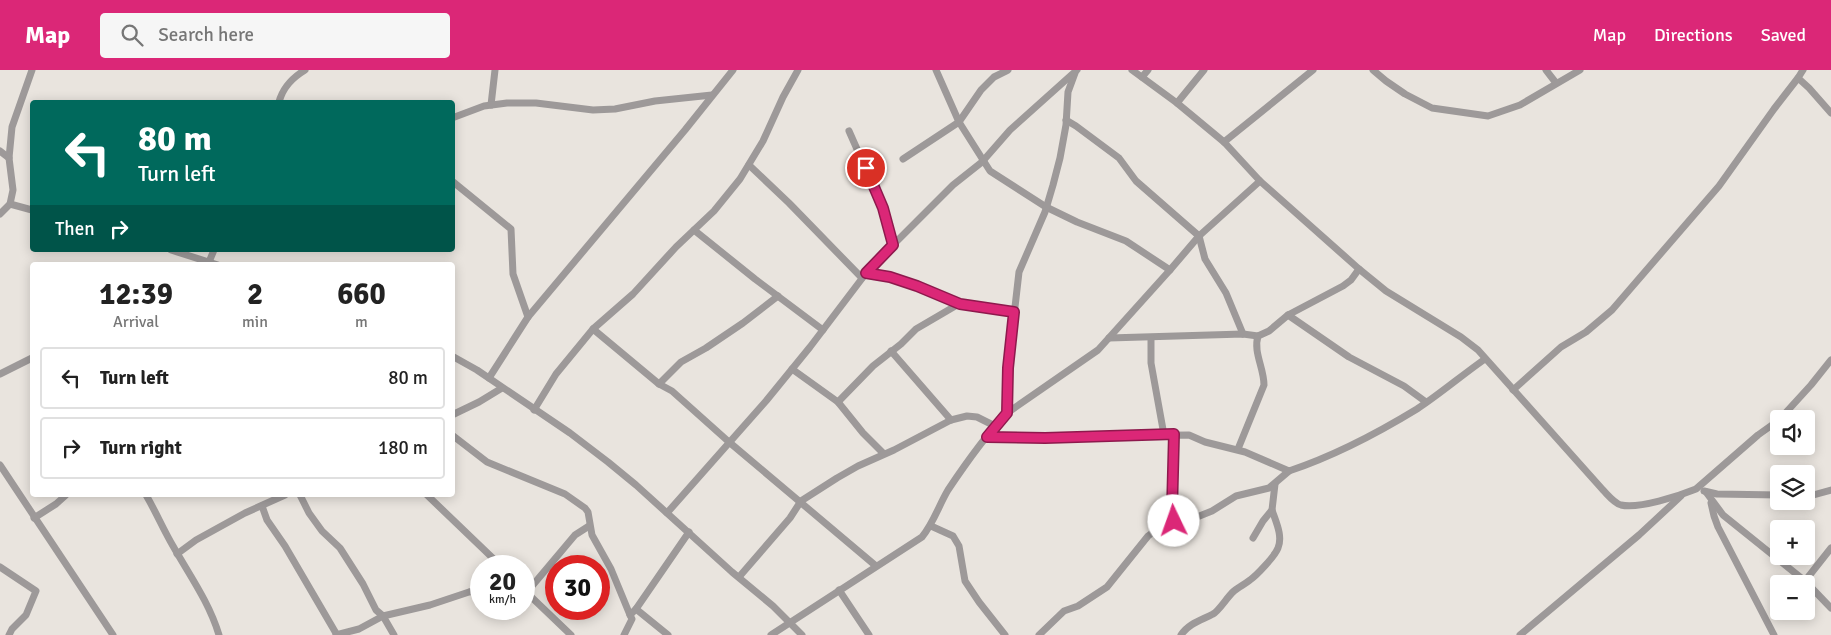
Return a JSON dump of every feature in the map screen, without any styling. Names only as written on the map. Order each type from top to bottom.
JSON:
[{"type":"street","points":[[0,214],[10,204],[13,190],[9,158],[12,127],[32,70]]},
{"type":"street","points":[[280,100],[285,87],[292,79],[306,70]]},
{"type":"street","points":[[491,105],[495,70]]},
{"type":"street","points":[[489,378],[528,317],[685,130],[732,70]]},
{"type":"street","points":[[534,410],[556,374],[593,329],[633,294],[714,210],[749,165],[764,142],[783,98],[798,70]]},
{"type":"street","points":[[936,70],[959,122],[982,162],[990,171],[1046,207],[1077,222],[1126,241],[1170,270]]},
{"type":"street","points":[[903,159],[959,122],[993,74],[1008,70]]},
{"type":"street","points":[[1132,70],[1178,104],[1224,142],[1260,181],[1386,291],[1478,350],[1615,502],[1620,505],[1638,504],[1683,494],[1696,489],[1770,426]]},
{"type":"street","points":[[1142,77],[1148,70]]},
{"type":"street","points":[[1178,104],[1204,70]]},
{"type":"street","points":[[1224,142],[1313,70]]},
{"type":"street","points":[[1374,70],[1405,94],[1432,108],[1488,116],[1520,105],[1580,70]]},
{"type":"street","points":[[1546,70],[1556,83]]},
{"type":"street","points":[[1513,390],[1561,347],[1586,332],[1612,310],[1719,186],[1803,70]]},
{"type":"street","points":[[1007,413],[1008,368],[1019,272],[1046,207],[1060,158],[1068,92],[1076,71]]},
{"type":"street","points":[[667,513],[766,401],[864,276],[953,185],[982,162],[1010,130],[1076,71]]},
{"type":"street","points":[[1798,78],[1831,113]]},
{"type":"street","points":[[455,117],[484,106],[507,102],[536,103],[594,110],[616,109],[655,101],[712,95]]},
{"type":"street","points":[[1066,120],[1119,158],[1136,181],[1199,236],[1205,259],[1226,293],[1243,334]]},
{"type":"street","points":[[849,131],[883,208],[893,245]]},
{"type":"street","points":[[0,151],[9,158]]},
{"type":"street","points":[[749,165],[864,276],[890,277],[960,304],[1014,312]]},
{"type":"street","points":[[771,635],[922,537],[931,526],[948,490],[994,426],[1007,413],[1098,350],[1199,236],[1260,181]]},
{"type":"street","points":[[455,183],[511,229],[513,274],[528,317]]},
{"type":"street","points":[[10,204],[30,209]]},
{"type":"street","points":[[694,230],[823,330]]},
{"type":"street","points":[[177,252],[209,262],[213,252]]},
{"type":"street","points":[[1110,338],[1243,334],[1258,336],[1269,331],[1288,315],[1343,286],[1351,280],[1359,269]]},
{"type":"street","points":[[659,384],[681,362],[743,323],[778,296]]},
{"type":"street","points":[[838,402],[866,372],[916,329],[960,304]]},
{"type":"street","points":[[1288,315],[1350,357],[1404,386],[1426,402]]},
{"type":"street","points":[[593,329],[659,384],[672,391],[729,442],[876,566]]},
{"type":"street","points":[[1238,449],[1264,385],[1264,374],[1255,345],[1258,336]]},
{"type":"street","points":[[1150,338],[1151,363],[1164,435]]},
{"type":"street","points":[[892,351],[951,420]]},
{"type":"street","points":[[455,358],[489,378],[585,445],[689,532],[790,622],[802,635]]},
{"type":"street","points":[[0,374],[30,359]]},
{"type":"street","points":[[1039,635],[1064,611],[1078,606],[1107,587],[1148,536],[1159,528],[1174,521],[1192,519],[1212,511],[1236,496],[1269,488],[1289,471],[1313,463],[1355,444],[1426,402],[1485,359]]},
{"type":"street","points":[[1787,410],[1830,362]]},
{"type":"street","points":[[792,369],[838,402],[863,433],[883,453]]},
{"type":"street","points":[[455,414],[480,402],[502,388]]},
{"type":"street","points":[[739,577],[790,518],[801,501],[858,466],[902,446],[951,420],[967,416],[977,417],[994,426]]},
{"type":"street","points":[[1174,434],[1172,510],[1174,521]]},
{"type":"street","points":[[987,437],[1189,434],[1205,442],[1238,449],[1289,471]]},
{"type":"street","points":[[455,437],[487,462],[565,494],[588,512],[592,535],[611,569],[632,619],[624,635]]},
{"type":"street","points":[[0,465],[113,635]]},
{"type":"street","points":[[1182,635],[1185,629],[1198,620],[1215,614],[1224,600],[1259,572],[1278,548],[1279,530],[1272,510],[1275,484]]},
{"type":"street","points":[[1696,489],[1717,494],[1770,495]]},
{"type":"street","points":[[1815,494],[1831,490]]},
{"type":"street","points":[[1706,492],[1718,528],[1774,635]]},
{"type":"street","points":[[1520,635],[1639,535],[1683,494]]},
{"type":"street","points":[[34,518],[64,497]]},
{"type":"street","points":[[147,497],[156,511],[165,533],[213,616],[219,635]]},
{"type":"street","points":[[177,554],[196,540],[231,520],[281,497]]},
{"type":"street","points":[[301,497],[309,513],[322,531],[340,548],[364,584],[376,610],[383,616],[394,635]]},
{"type":"street","points":[[429,497],[490,555]]},
{"type":"street","points":[[1710,500],[1723,514],[1798,575]]},
{"type":"street","points":[[262,506],[267,520],[285,546],[336,635],[358,629],[383,616],[430,605],[470,592]]},
{"type":"street","points":[[1253,538],[1272,510]]},
{"type":"street","points":[[535,580],[575,535],[589,526]]},
{"type":"street","points":[[931,526],[954,536],[959,546],[965,581],[1005,635]]},
{"type":"street","points":[[630,615],[689,532]]},
{"type":"street","points":[[1810,575],[1831,548]]},
{"type":"street","points":[[0,567],[36,591],[26,615],[9,635]]},
{"type":"street","points":[[839,590],[869,635]]},
{"type":"street","points":[[1815,591],[1831,608]]},
{"type":"street","points":[[535,601],[571,635]]},
{"type":"street","points":[[636,609],[668,635]]},
{"type":"route","points":[[866,168],[883,208],[893,245],[866,273],[890,277],[960,304],[1014,312],[1008,368],[1007,413],[994,426],[987,437],[1045,438],[1174,434],[1172,510],[1174,521]]}]
